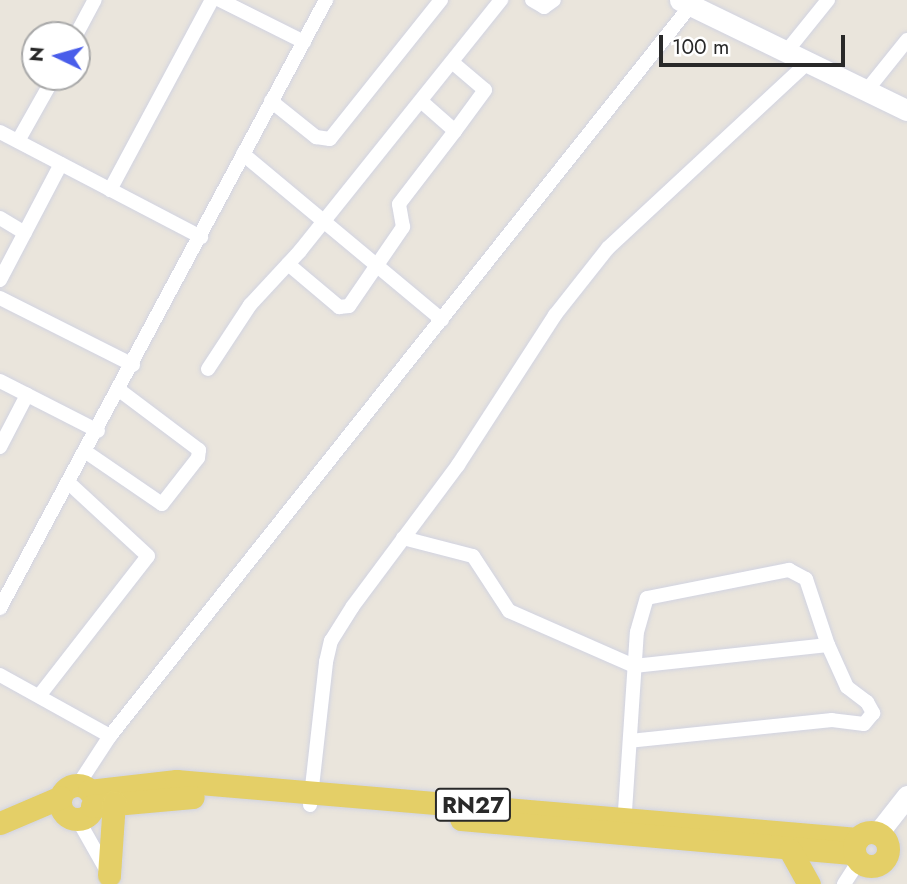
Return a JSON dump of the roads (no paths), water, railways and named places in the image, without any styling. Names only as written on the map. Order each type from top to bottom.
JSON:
[{"type":"main road","name":"RN27","points":[[4,821],[82,802],[180,796],[309,798],[879,849]]},
{"type":"main road","points":[[82,802],[111,880]]},
{"type":"main road","name":"RN27","points":[[624,826],[790,850],[879,849]]},
{"type":"main road","points":[[790,850],[809,884]]},
{"type":"street","points":[[84,21],[95,0]]},
{"type":"street","points":[[110,190],[212,0]]},
{"type":"street","points":[[220,0],[239,4],[304,42]]},
{"type":"street","points":[[0,608],[133,365],[326,0]]},
{"type":"street","points":[[271,101],[316,137],[330,139],[441,0]]},
{"type":"street","points":[[208,369],[232,330],[324,222],[501,0]]},
{"type":"street","points":[[531,0],[544,7],[554,0]]},
{"type":"street","points":[[786,52],[828,0]]},
{"type":"street","points":[[111,880],[82,802],[110,736],[442,320],[688,2],[907,110]]},
{"type":"street","points":[[867,90],[907,40]]},
{"type":"street","points":[[288,264],[344,308],[403,226],[399,204],[485,90],[452,62]]},
{"type":"street","points":[[309,798],[321,683],[331,641],[458,465],[555,315],[601,256],[655,200],[807,63]]},
{"type":"street","points":[[18,141],[46,91]]},
{"type":"street","points":[[421,101],[455,131]]},
{"type":"street","points":[[0,132],[201,237]]},
{"type":"street","points":[[243,154],[442,320]]},
{"type":"street","points":[[0,280],[61,164]]},
{"type":"street","points":[[0,218],[25,233]]},
{"type":"street","points":[[0,298],[133,365]]},
{"type":"street","points":[[0,381],[97,431]]},
{"type":"street","points":[[86,452],[162,504],[198,458],[199,450],[119,390]]},
{"type":"street","points":[[0,447],[27,396]]},
{"type":"street","points":[[39,696],[148,556],[69,483]]},
{"type":"street","points":[[403,538],[472,556],[509,611],[634,666],[828,645]]},
{"type":"street","points":[[624,826],[634,666],[641,610],[647,598],[780,569],[806,579],[828,645],[847,687],[870,704],[873,716],[868,723],[832,720],[630,741]]},
{"type":"street","points":[[0,674],[110,736]]},
{"type":"street","points":[[844,884],[879,849],[907,796]]}]
